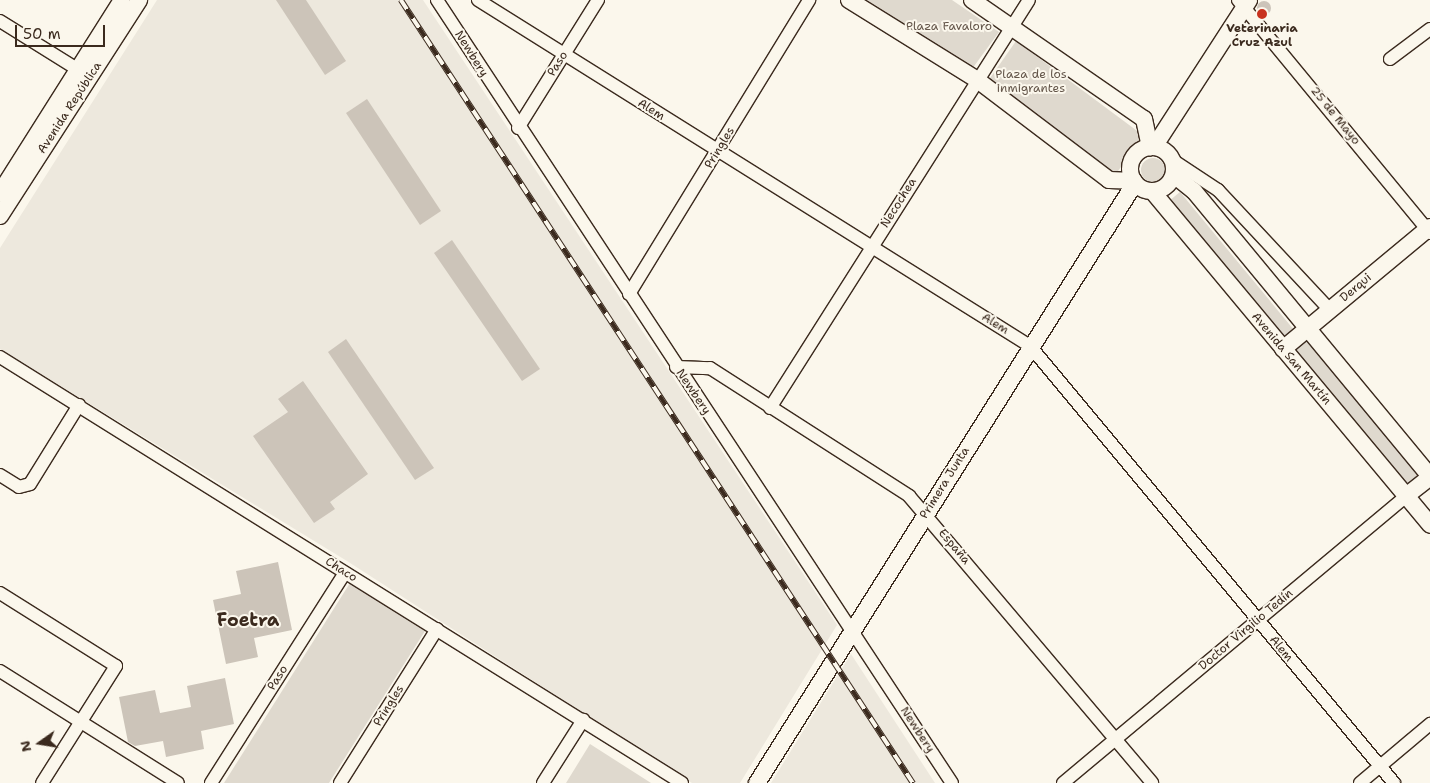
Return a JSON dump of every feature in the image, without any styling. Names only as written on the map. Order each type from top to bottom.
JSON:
[{"type":"main road","name":"Avenida República","points":[[0,216],[84,74],[122,0]]},
{"type":"main road","name":"Avenida República","points":[[0,193],[139,0]]},
{"type":"main road","points":[[849,0],[976,79],[1109,180],[1134,182],[1153,192],[1168,185],[1173,164],[1167,130]]},
{"type":"main road","points":[[972,0],[1013,26],[1144,120],[1152,147],[1173,164],[1430,476]]},
{"type":"main road","points":[[1134,182],[1133,157],[1152,147],[1167,130],[1244,2]]},
{"type":"main road","name":"Primera Junta","points":[[757,783],[1134,182]]},
{"type":"main road","name":"Avenida San Martín","points":[[1153,192],[1430,525]]},
{"type":"main road","name":"Derqui","points":[[1283,349],[1429,230]]},
{"type":"main road","name":"Doctor Virgilio Tedín","points":[[1406,496],[1430,476]]},
{"type":"street","name":"Newbery","points":[[437,0],[518,128],[952,783]]},
{"type":"street","name":"Alem","points":[[478,0],[1030,346],[1394,783]]},
{"type":"street","name":"Paso","points":[[518,128],[598,0]]},
{"type":"street","name":"Pringles","points":[[629,294],[809,0]]},
{"type":"street","name":"Necochea","points":[[770,408],[976,79],[1029,0]]},
{"type":"street","name":"25 de Mayo","points":[[1244,2],[1429,230]]},
{"type":"street","points":[[0,21],[84,74]]},
{"type":"street","points":[[1390,60],[1430,29]]},
{"type":"street","points":[[1173,164],[1218,190],[1330,310]]},
{"type":"street","name":"Chaco","points":[[0,357],[682,783]]},
{"type":"street","name":"España","points":[[676,366],[710,368],[909,496],[926,513],[1152,783]]},
{"type":"street","points":[[0,475],[19,487],[30,484],[79,405]]},
{"type":"street","name":"Doctor Virgilio Tedín","points":[[1062,783],[1406,496]]},
{"type":"street","name":"Paso","points":[[211,783],[345,573]]},
{"type":"street","points":[[0,593],[116,666],[42,783]]},
{"type":"street","name":"Pringles","points":[[340,783],[437,629]]},
{"type":"street","points":[[0,671],[178,783]]},
{"type":"street","points":[[543,783],[583,720]]},
{"type":"street","points":[[1360,783],[1430,724]]},
{"type":"shaded area","points":[[157,0],[423,0],[837,625],[740,783],[692,783],[347,561],[0,349],[0,248]]},
{"type":"shaded area","points":[[851,654],[935,783],[771,783]]},
{"type":"green space","name":"Plaza Favaloro","points":[[864,0],[952,0],[999,32],[972,69]]},
{"type":"green space","name":"Plaza de los inmigrantes","points":[[1016,41],[1144,136],[1115,175],[988,81]]},
{"type":"green space","points":[[1153,158],[1161,162],[1165,170],[1161,178],[1153,182],[1145,178],[1141,170],[1145,162]]},
{"type":"green space","points":[[1180,192],[1294,330],[1283,339],[1169,201]]},
{"type":"green space","points":[[1303,337],[1421,478],[1406,491],[1288,350]]},
{"type":"green space","points":[[350,583],[425,631],[329,783],[224,783]]},
{"type":"green space","points":[[590,744],[651,783],[566,783]]},
{"type":"building","points":[[276,0],[306,0],[346,61],[325,75]]},
{"type":"building","name":"Veterinaria Cruz Azul","points":[[1261,1],[1267,1],[1271,8],[1267,15],[1261,15],[1257,11],[1257,5]]},
{"type":"building","points":[[367,99],[441,211],[420,225],[346,113]]},
{"type":"building","points":[[452,240],[540,369],[522,381],[434,253]]},
{"type":"building","points":[[346,339],[434,468],[415,480],[328,352]]},
{"type":"building","points":[[303,381],[368,474],[330,502],[335,509],[314,523],[253,436],[288,412],[278,399]]},
{"type":"building","points":[[278,562],[292,630],[254,638],[258,657],[226,664],[213,600],[241,594],[236,571]]},
{"type":"building","points":[[225,678],[234,724],[201,731],[204,749],[166,757],[163,741],[135,746],[128,742],[119,697],[155,690],[160,713],[191,707],[187,686]]},
{"type":"railway","points":[[401,0],[913,783]]},
{"type":"place","name":"Veterinaria Cruz Azul","points":[[1262,14]]},
{"type":"district","name":"Foetra","points":[[248,620]]}]
